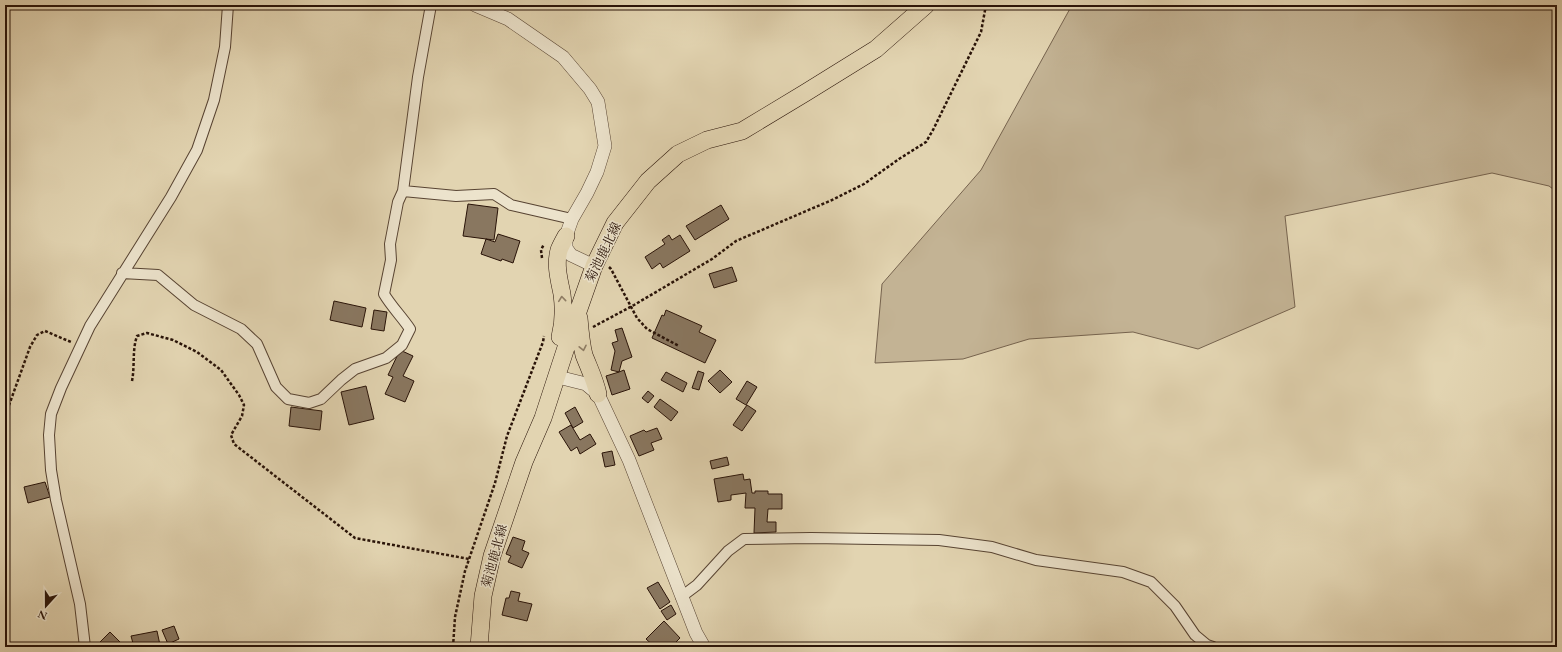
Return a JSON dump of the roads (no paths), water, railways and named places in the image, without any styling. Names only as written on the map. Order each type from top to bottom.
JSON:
[{"type":"main road","name":"菊池鹿北線","points":[[479,647],[483,596],[492,556],[524,462],[555,385],[578,310],[595,263],[615,223],[648,181],[678,154],[707,140],[742,131],[876,49],[926,5]]},
{"type":"main road","points":[[555,385],[558,349],[564,321],[562,294],[557,274],[557,262],[559,250],[566,236]]},
{"type":"main road","points":[[578,310],[584,355],[594,378],[598,394]]},
{"type":"street","points":[[85,647],[80,604],[51,470],[49,435],[51,414],[61,388],[90,326],[171,197],[197,150],[214,100],[224,47],[228,5]]},
{"type":"street","points":[[122,273],[158,275],[194,305],[241,329],[257,344],[276,387],[288,399],[309,402],[321,399],[340,380],[355,369],[386,358],[402,345],[410,329],[402,316],[384,294],[392,260],[390,244],[396,209],[403,191],[418,77],[431,5]]},
{"type":"street","points":[[476,5],[508,19],[563,57],[590,88],[598,102],[605,146],[597,172],[572,219],[566,236],[566,248],[571,255],[595,263]]},
{"type":"street","points":[[403,191],[456,196],[494,194],[511,205],[572,219]]},
{"type":"street","points":[[555,385],[586,384],[598,394],[629,460],[681,597],[696,633],[704,647]]},
{"type":"street","points":[[681,597],[697,585],[728,551],[744,539],[811,538],[939,540],[992,547],[1036,560],[1123,572],[1151,582],[1175,606],[1195,635],[1207,645],[1213,647]]}]
